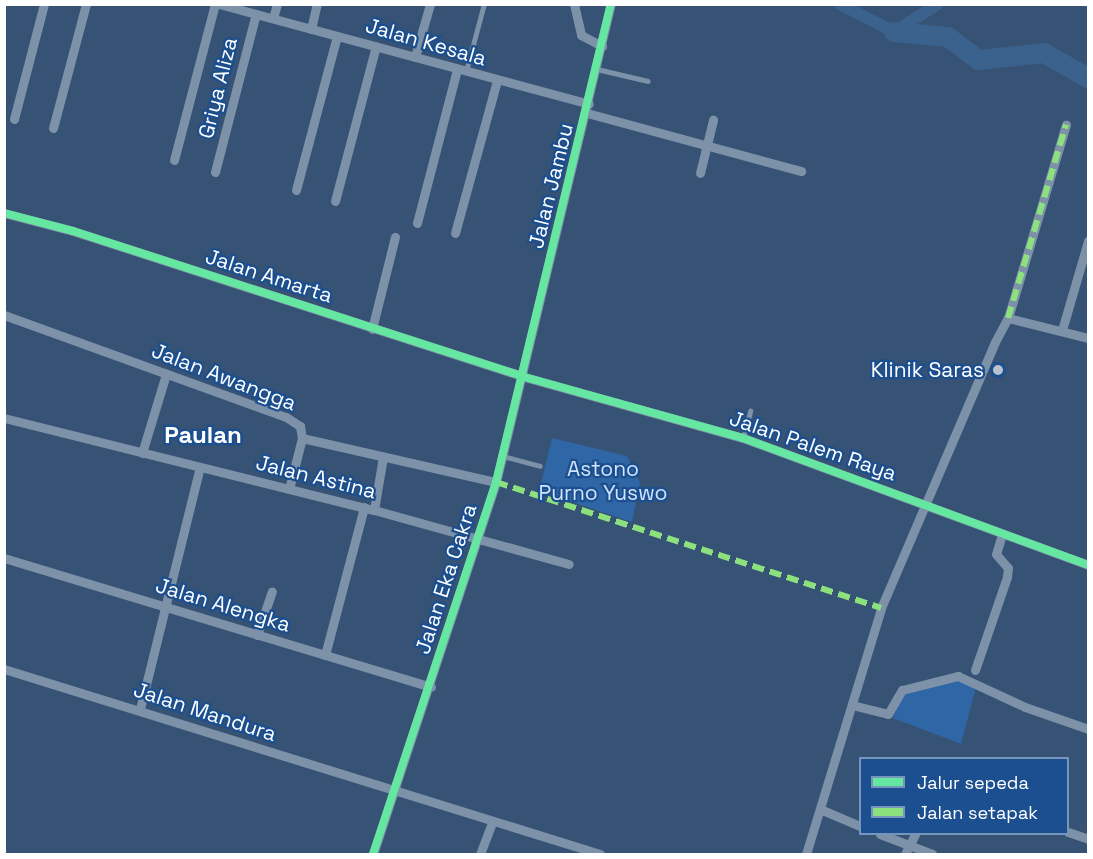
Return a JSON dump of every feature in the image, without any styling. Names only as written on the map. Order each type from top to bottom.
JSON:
[{"type":"street","points":[[14,119],[44,4]]},
{"type":"street","points":[[54,128],[86,4]]},
{"type":"street","points":[[174,160],[217,4]]},
{"type":"street","name":"Jalan Kesala","points":[[217,4],[497,80],[707,146],[801,171]]},
{"type":"street","points":[[273,18],[277,4]]},
{"type":"street","points":[[311,29],[317,4]]},
{"type":"street","points":[[415,57],[430,4]]},
{"type":"street","points":[[574,4],[581,35],[602,46]]},
{"type":"street","name":"Jalan Jambu","points":[[521,376],[588,109],[611,4]]},
{"type":"street","name":"Griya Aliza","points":[[215,172],[256,14]]},
{"type":"street","points":[[296,190],[337,36]]},
{"type":"street","points":[[335,201],[375,46]]},
{"type":"street","points":[[417,223],[461,70]]},
{"type":"street","points":[[456,233],[497,80]]},
{"type":"street","points":[[700,173],[713,120]]},
{"type":"street","points":[[806,855],[881,608],[924,504],[1008,318],[1066,125]]},
{"type":"street","name":"Jalan Amarta","points":[[4,213],[73,231],[521,376]]},
{"type":"street","points":[[372,329],[395,237]]},
{"type":"street","points":[[1062,330],[1089,241]]},
{"type":"street","name":"Jalan Awangga","points":[[4,315],[295,421],[303,431],[302,438],[496,482]]},
{"type":"street","points":[[1008,318],[1089,338]]},
{"type":"street","points":[[142,453],[166,374]]},
{"type":"street","name":"Jalan Palem Raya","points":[[521,376],[743,438],[1089,565]]},
{"type":"street","name":"Jalan Eka Cakra","points":[[373,855],[431,687],[496,482],[521,376]]},
{"type":"street","name":"Jalan Astina","points":[[4,418],[479,537],[569,564]]},
{"type":"street","points":[[290,489],[302,438]]},
{"type":"street","points":[[325,656],[383,457]]},
{"type":"street","points":[[140,709],[200,467]]},
{"type":"street","points":[[975,670],[1007,577],[1008,568],[996,554],[1002,534]]},
{"type":"street","name":"Jalan Alengka","points":[[4,558],[431,687]]},
{"type":"street","points":[[257,635],[272,591]]},
{"type":"street","name":"Jalan Mandura","points":[[4,669],[140,709],[492,823],[597,854]]},
{"type":"street","points":[[852,705],[888,714],[902,690],[958,676],[1025,707],[1089,729]]},
{"type":"street","points":[[820,809],[859,825]]},
{"type":"street","points":[[480,855],[492,823]]},
{"type":"street","points":[[1069,832],[1089,839]]},
{"type":"street","points":[[882,835],[907,850],[932,855]]},
{"type":"street","points":[[907,850],[914,835]]},
{"type":"lane","points":[[461,70],[484,4]]},
{"type":"lane","points":[[597,69],[648,81]]},
{"type":"lane","points":[[743,438],[750,411]]},
{"type":"lane","points":[[503,456],[540,466]]},
{"type":"green space","name":"Astono Purno Yuswo","points":[[552,438],[627,456],[640,483],[632,522],[539,491]]},
{"type":"green space","points":[[960,679],[976,687],[961,744],[893,718],[902,695],[908,691]]},
{"type":"waterway","points":[[840,4],[894,32],[938,4]]},
{"type":"waterway","points":[[894,32],[948,37],[979,60],[1044,53],[1088,78]]},
{"type":"marked path","points":[[1008,318],[1066,125]]},
{"type":"marked path","points":[[496,482],[881,608]]},
{"type":"cycle path","points":[[373,854],[496,482],[611,4]]},
{"type":"cycle path","points":[[4,213],[73,231],[521,376],[743,438],[1088,565]]},
{"type":"place","name":"Klinik Saras","points":[[998,370]]},
{"type":"district","name":"Paulan","points":[[203,435]]}]
